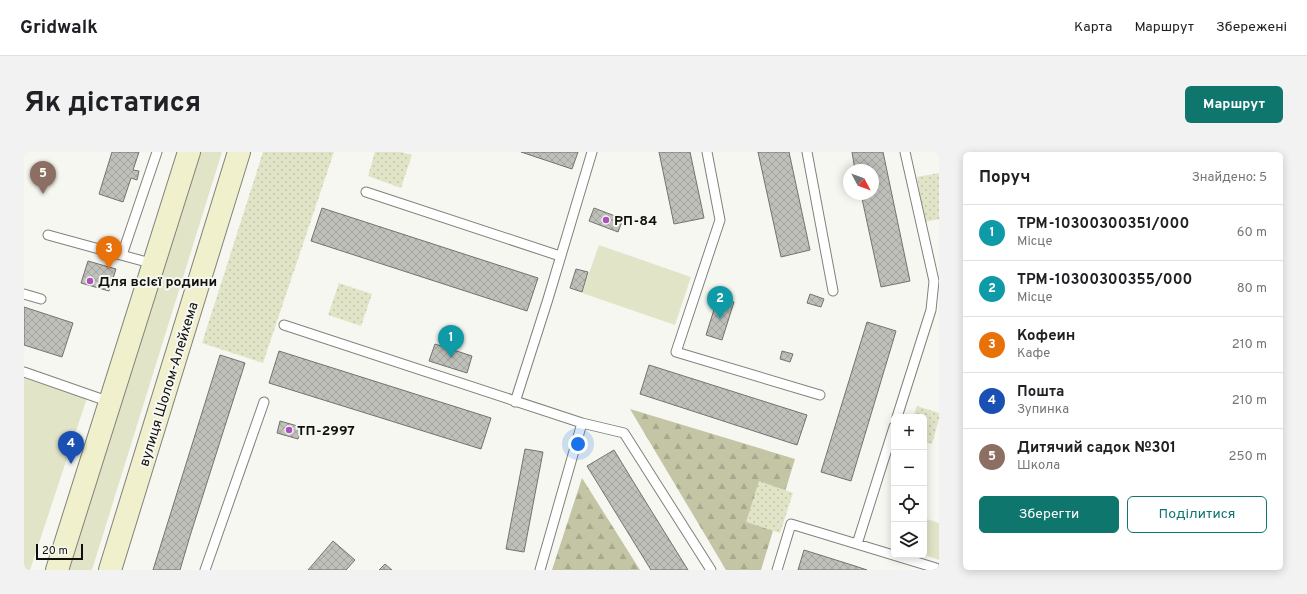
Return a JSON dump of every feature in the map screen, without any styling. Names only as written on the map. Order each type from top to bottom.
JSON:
[{"type":"street","points":[[57,570],[190,152]]},
{"type":"street","name":"вулиця Шолом-Алейхема","points":[[110,570],[239,152]]},
{"type":"lane","points":[[122,255],[157,152]]},
{"type":"lane","points":[[515,402],[548,299],[592,152]]},
{"type":"lane","points":[[707,152],[720,220],[676,352],[820,396]]},
{"type":"lane","points":[[808,152],[833,291]]},
{"type":"lane","points":[[898,414],[931,310],[934,281],[905,152]]},
{"type":"lane","points":[[366,192],[560,256]]},
{"type":"lane","points":[[48,235],[154,264]]},
{"type":"lane","points":[[24,294],[41,299]]},
{"type":"lane","points":[[284,325],[515,402],[582,423],[624,433],[711,570]]},
{"type":"lane","points":[[24,372],[110,402]]},
{"type":"lane","points":[[205,570],[264,402]]},
{"type":"lane","points":[[540,570],[582,423]]},
{"type":"lane","points":[[857,544],[891,436]]},
{"type":"lane","points":[[777,570],[790,524],[936,568]]},
{"type":"green space","points":[[200,152],[222,152],[92,570],[67,570]]},
{"type":"green space","points":[[263,152],[334,152],[263,363],[202,343]]},
{"type":"green space","points":[[375,152],[401,152],[412,155],[401,188],[368,176]]},
{"type":"green space","points":[[939,173],[939,219],[925,222],[917,177]]},
{"type":"green space","points":[[599,245],[691,277],[675,325],[582,293]]},
{"type":"green space","points":[[339,283],[372,294],[361,326],[328,315]]},
{"type":"green space","points":[[24,377],[87,398],[30,570],[24,570]]},
{"type":"green space","points":[[917,406],[939,413],[939,419],[932,444],[927,443],[927,414],[914,414]]},
{"type":"green space","points":[[630,409],[795,459],[761,570],[726,570]]},
{"type":"green space","points":[[582,478],[640,570],[552,570]]},
{"type":"green space","points":[[759,481],[793,493],[780,533],[746,522]]},
{"type":"green space","points":[[927,519],[939,523],[939,560],[927,556]]},
{"type":"building","points":[[112,152],[139,152],[133,170],[139,171],[137,180],[131,178],[123,202],[99,194]]},
{"type":"building","points":[[521,152],[578,152],[572,169]]},
{"type":"building","points":[[659,152],[690,152],[704,218],[674,224]]},
{"type":"building","points":[[758,152],[789,152],[810,250],[781,257]]},
{"type":"building","points":[[852,152],[883,152],[910,281],[881,287],[862,200],[879,200],[879,164],[854,164]]},
{"type":"building","points":[[322,208],[538,278],[527,311],[311,241]]},
{"type":"building","name":"РП-84","points":[[594,208],[623,219],[618,232],[589,221]]},
{"type":"building","points":[[88,261],[116,269],[109,291],[81,283]]},
{"type":"building","points":[[576,269],[588,272],[582,292],[570,288]]},
{"type":"building","points":[[810,294],[824,299],[821,307],[807,303]]},
{"type":"building","points":[[718,297],[734,302],[722,340],[706,335]]},
{"type":"building","points":[[24,307],[73,323],[62,357],[24,345]]},
{"type":"building","points":[[867,322],[896,331],[851,481],[821,472]]},
{"type":"building","points":[[435,344],[472,356],[467,373],[429,361]]},
{"type":"building","points":[[279,351],[491,418],[481,449],[269,383]]},
{"type":"building","points":[[782,351],[793,354],[790,362],[780,359]]},
{"type":"building","points":[[220,355],[245,363],[180,570],[153,570]]},
{"type":"building","points":[[649,365],[807,415],[797,445],[640,394]]},
{"type":"building","name":"ТП-2997","points":[[280,421],[301,427],[298,439],[277,433]]},
{"type":"building","points":[[525,449],[543,452],[524,552],[506,549]]},
{"type":"building","points":[[614,450],[688,570],[651,570],[587,466]]},
{"type":"building","points":[[333,541],[355,560],[346,570],[308,570]]},
{"type":"building","points":[[804,550],[855,566],[867,570],[798,570]]},
{"type":"building","points":[[385,564],[392,570],[379,570]]},
{"type":"place","name":"Дитячий садок №301","points":[[43,194]]},
{"type":"place","name":"РП-84","points":[[606,220]]},
{"type":"place","name":"Кофеин","points":[[109,269]]},
{"type":"place","name":"Для всієї родини","points":[[90,281]]},
{"type":"place","name":"ТРМ-10300300355/000","points":[[720,319]]},
{"type":"place","name":"ТРМ-10300300351/000","points":[[451,358]]},
{"type":"place","name":"ТП-2997","points":[[289,430]]},
{"type":"place","name":"Пошта","points":[[71,464]]}]
